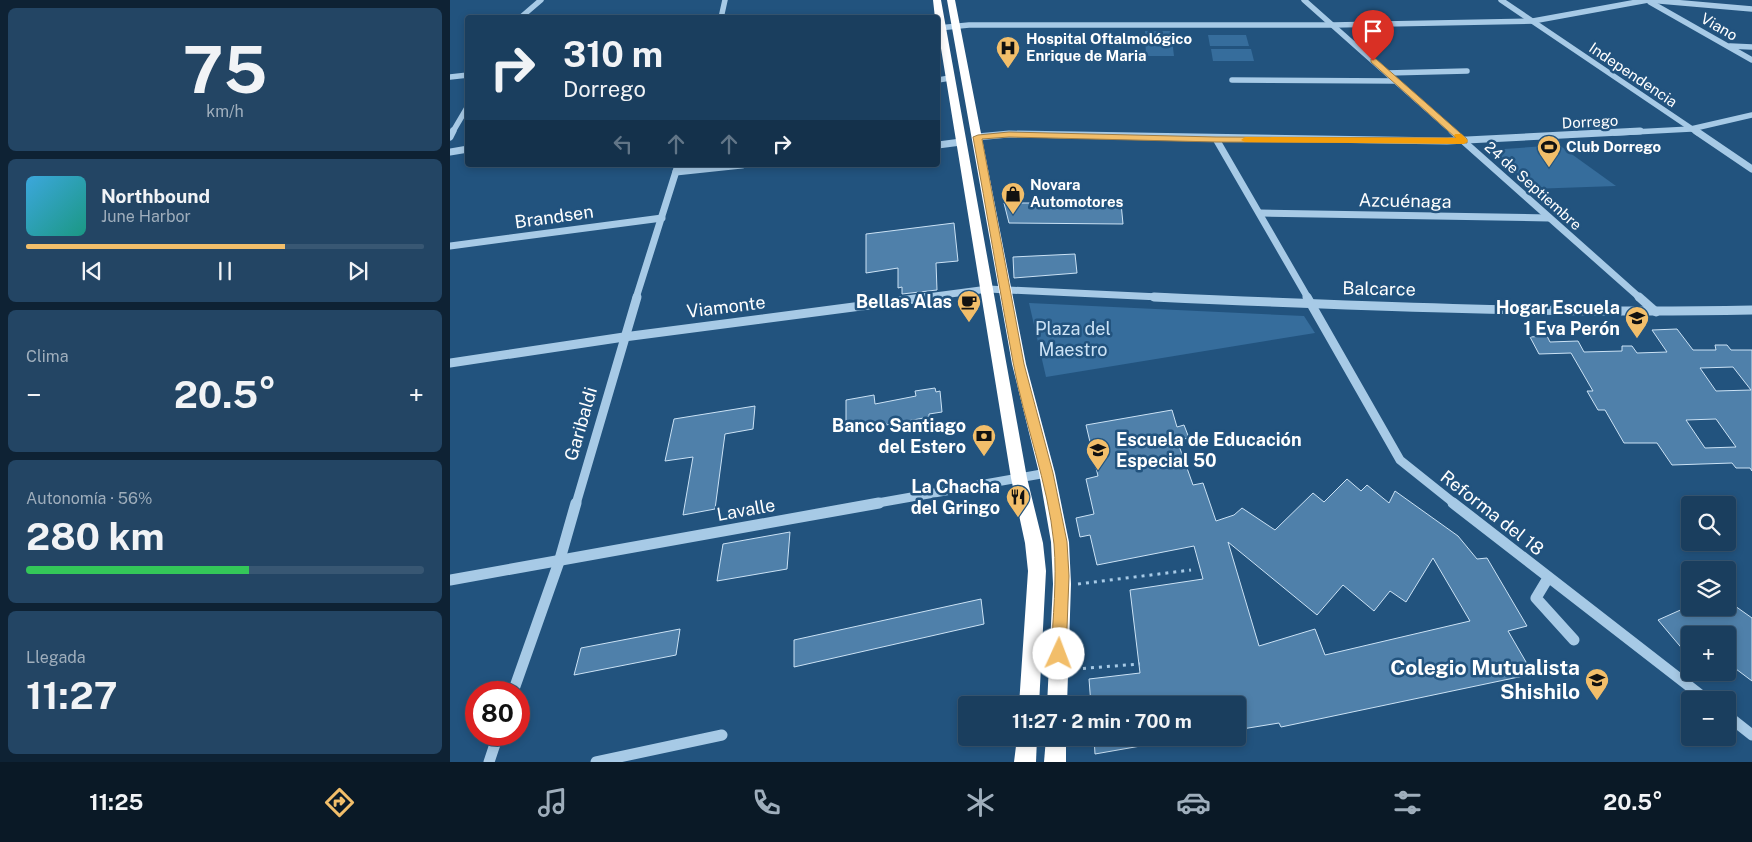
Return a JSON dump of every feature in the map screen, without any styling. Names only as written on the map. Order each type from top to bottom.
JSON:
[{"type":"highway","points":[[938,0],[939,15]]},
{"type":"highway","points":[[951,0],[1019,364],[1047,473],[1060,542],[1062,584],[1057,696]]},
{"type":"highway","points":[[940,28],[988,289],[1020,478],[1034,543],[1037,571],[1030,696]]},
{"type":"highway","points":[[1025,762],[1026,746]]},
{"type":"highway","points":[[1055,762],[1056,746]]},
{"type":"street","points":[[524,15],[541,0]]},
{"type":"street","points":[[722,15],[725,0]]},
{"type":"street","name":"24 de Septiembre","points":[[1304,0],[1656,312]]},
{"type":"street","name":"Independencia","points":[[1501,0],[1752,169]]},
{"type":"street","points":[[940,28],[956,26],[1333,25],[1533,21],[1648,0],[1752,9]]},
{"type":"street","name":"Viano","points":[[1648,0],[1752,60]]},
{"type":"street","points":[[1727,46],[1752,47]]},
{"type":"street","points":[[1387,73],[1467,71]]},
{"type":"street","points":[[450,77],[465,75]]},
{"type":"street","points":[[940,80],[950,78]]},
{"type":"street","points":[[1232,80],[1396,80]]},
{"type":"street","points":[[450,136],[465,111]]},
{"type":"street","name":"Dorrego","points":[[978,137],[1009,134],[1216,139],[1464,141],[1691,129],[1752,115]]},
{"type":"street","name":"Reforma del 18","points":[[1216,139],[1400,460],[1694,691]]},
{"type":"street","points":[[940,145],[961,142]]},
{"type":"street","points":[[450,152],[465,150]]},
{"type":"street","points":[[677,168],[699,167]]},
{"type":"street","name":"Garibaldi","points":[[517,681],[560,559],[624,337],[677,168]]},
{"type":"street","name":"Azcuénaga","points":[[1260,213],[1549,218]]},
{"type":"street","name":"Brandsen","points":[[450,246],[662,218]]},
{"type":"street","name":"Viamonte","points":[[450,362],[988,289],[1006,289]]},
{"type":"street","name":"Balcarce","points":[[1006,289],[1312,304],[1656,312],[1752,310]]},
{"type":"street","name":"Lavalle","points":[[450,580],[1047,473]]},
{"type":"street","points":[[1548,578],[1536,598],[1574,640]]},
{"type":"street","points":[[1736,722],[1752,735]]},
{"type":"street","points":[[596,762],[722,735]]},
{"type":"street","points":[[489,762],[494,746]]},
{"type":"path","points":[[1062,584],[1082,584],[1191,570]]},
{"type":"path","points":[[1058,671],[1140,664]]},
{"type":"green space","points":[[1145,31],[1171,31],[1174,56],[1146,56]]},
{"type":"green space","points":[[1208,35],[1246,35],[1249,46],[1210,46]]},
{"type":"green space","points":[[1211,49],[1251,49],[1254,61],[1213,61]]},
{"type":"green space","name":"Club Dorrego","points":[[1559,145],[1616,186],[1530,189],[1490,150]]},
{"type":"green space","name":"Plaza del Maestro","points":[[1029,303],[1304,316],[1315,333],[1046,377]]},
{"type":"building","points":[[1004,203],[1121,203],[1123,224],[1009,223]]},
{"type":"building","points":[[954,223],[958,261],[936,263],[937,290],[902,294],[902,287],[898,288],[898,268],[866,273],[866,234]]},
{"type":"building","points":[[1075,254],[1077,273],[1014,278],[1013,257]]},
{"type":"building","points":[[1677,329],[1693,350],[1716,350],[1715,345],[1727,345],[1731,350],[1752,350],[1752,471],[1750,468],[1736,468],[1732,463],[1672,465],[1657,443],[1624,443],[1605,410],[1598,410],[1587,391],[1593,391],[1571,353],[1539,354],[1530,337],[1547,336],[1550,342],[1578,341],[1584,352],[1622,351],[1622,346],[1632,346],[1637,353],[1667,352],[1652,330]],"holes":[[[1733,367],[1751,390],[1716,391],[1700,368]],[[1716,419],[1736,447],[1705,448],[1686,420]]]},
{"type":"building","points":[[935,388],[936,392],[940,391],[942,412],[929,414],[929,417],[860,429],[858,424],[846,426],[846,400],[874,395],[875,404],[916,396],[915,391]]},
{"type":"building","points":[[755,406],[753,429],[725,434],[715,509],[683,515],[693,457],[665,461],[674,419]]},
{"type":"building","points":[[1172,410],[1177,427],[1184,425],[1189,438],[1177,440],[1193,485],[1203,483],[1216,521],[1234,515],[1242,508],[1275,530],[1313,493],[1324,502],[1347,479],[1361,491],[1367,485],[1389,503],[1395,491],[1458,536],[1477,559],[1487,558],[1527,626],[1508,631],[1533,674],[1281,727],[1279,723],[1246,728],[1246,696],[1090,696],[1089,679],[1140,673],[1130,590],[1203,579],[1194,546],[1097,565],[1090,535],[1080,537],[1076,518],[1094,514],[1086,479],[1098,476],[1086,425]],"holes":[[[1228,542],[1317,615],[1343,585],[1374,611],[1390,591],[1406,602],[1433,558],[1470,621],[1325,655],[1315,629],[1259,646]]]},
{"type":"building","points":[[790,532],[787,569],[717,581],[723,544]]},
{"type":"building","points":[[981,599],[984,624],[794,667],[794,640]]},
{"type":"building","points":[[1736,607],[1752,618],[1752,681],[1736,669],[1736,626],[1681,626],[1681,647],[1658,620],[1681,610],[1681,616],[1736,616]]},
{"type":"building","points":[[680,629],[676,655],[574,675],[581,648]]},
{"type":"building","points":[[1094,746],[1141,746],[1095,754]]},
{"type":"slow traffic","points":[[1245,140],[1464,141],[1458,136]]},
{"type":"place","name":"Hospital Oftalmológico Enrique de Maria","points":[[1008,69]]},
{"type":"place","name":"Club Dorrego","points":[[1549,168]]},
{"type":"place","name":"Novara Automotores","points":[[1013,215]]},
{"type":"place","name":"Bellas Alas","points":[[969,323]]},
{"type":"place","name":"Hogar Escuela 1 Eva Perón","points":[[1637,339]]},
{"type":"place","name":"Banco Santiago del Estero","points":[[984,457]]},
{"type":"place","name":"Escuela de Educación Especial 50","points":[[1098,471]]},
{"type":"place","name":"La Chacha del Gringo","points":[[1018,518]]},
{"type":"place","name":"Colegio Mutualista Shishilo","points":[[1597,701]]},
{"type":"route","points":[[1059,654],[1062,576],[1060,542],[1047,473],[1019,364],[978,137],[1009,134],[1216,139],[1464,141],[1373,61]]}]
